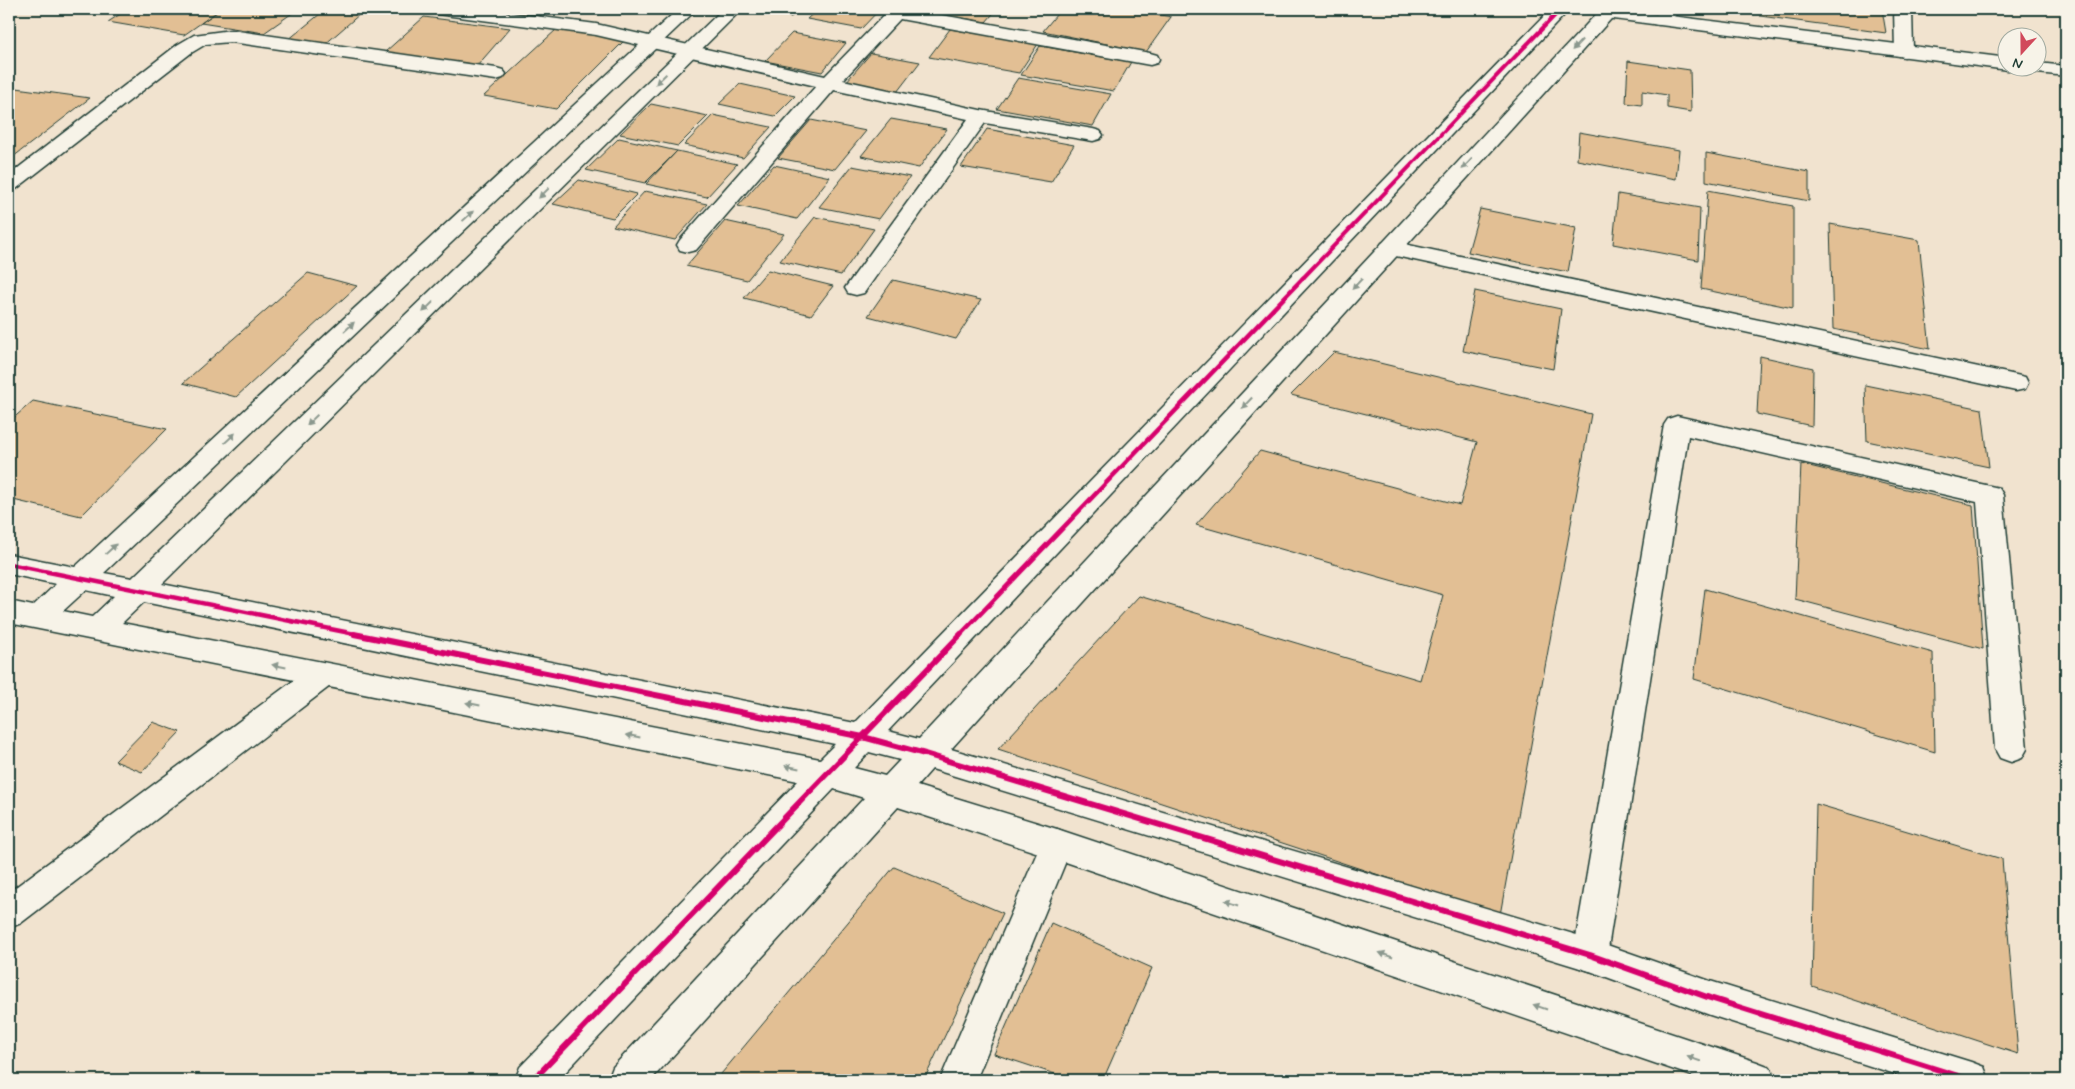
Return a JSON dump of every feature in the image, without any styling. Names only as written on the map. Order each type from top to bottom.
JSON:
[{"type":"street","points":[[438,9],[468,11],[587,27],[655,41],[689,52],[980,116],[1094,135]]},
{"type":"street","points":[[38,618],[688,9]]},
{"type":"street","points":[[97,630],[733,9]]},
{"type":"street","points":[[533,1080],[1561,9]]},
{"type":"street","points":[[1903,9],[1904,51]]},
{"type":"street","points":[[688,245],[830,82],[898,11],[1150,59]]},
{"type":"street","points":[[626,1080],[1609,11],[1666,14],[1904,51],[1998,63]]},
{"type":"street","points":[[9,186],[184,49],[200,39],[231,36],[496,74]]},
{"type":"street","points":[[2048,69],[2064,71]]},
{"type":"street","points":[[856,288],[980,116]]},
{"type":"street","points":[[1390,248],[2016,383]]},
{"type":"street","points":[[1590,956],[1677,425],[1990,495],[2011,748]]},
{"type":"street","points":[[9,564],[864,737],[926,754],[1590,956],[1710,998],[1971,1080]]},
{"type":"street","points":[[9,612],[828,774],[890,791],[1057,844],[1757,1080]]},
{"type":"street","points":[[9,912],[323,675]]},
{"type":"street","points":[[958,1080],[1057,844]]},
{"type":"building","points":[[128,9],[221,9],[184,35],[108,22]]},
{"type":"building","points":[[221,9],[298,9],[264,33],[201,23]]},
{"type":"building","points":[[326,9],[361,13],[323,46],[288,40]]},
{"type":"building","points":[[487,9],[547,9],[537,19],[484,11]]},
{"type":"building","points":[[757,9],[801,9],[791,17]]},
{"type":"building","points":[[818,9],[880,9],[861,29],[807,19]]},
{"type":"building","points":[[909,9],[997,9],[986,22]]},
{"type":"building","points":[[1061,9],[1131,9],[1171,17],[1146,52],[1043,31]]},
{"type":"building","points":[[1760,9],[1882,9],[1886,33],[1760,16]]},
{"type":"building","points":[[424,17],[510,28],[477,66],[385,52]]},
{"type":"building","points":[[557,29],[625,40],[556,109],[484,96]]},
{"type":"building","points":[[950,29],[1038,44],[1019,73],[929,57]]},
{"type":"building","points":[[792,33],[846,43],[822,72],[765,61]]},
{"type":"building","points":[[1040,46],[1131,62],[1114,91],[1021,75]]},
{"type":"building","points":[[871,53],[920,62],[897,92],[846,82]]},
{"type":"building","points":[[1628,61],[1690,70],[1691,112],[1667,108],[1667,95],[1642,91],[1642,105],[1626,103]]},
{"type":"building","points":[[1018,78],[1111,94],[1093,126],[997,109]]},
{"type":"building","points":[[740,84],[795,96],[775,116],[719,104]]},
{"type":"building","points":[[9,87],[90,98],[9,160]]},
{"type":"building","points":[[651,104],[708,116],[678,146],[620,134]]},
{"type":"building","points":[[713,115],[771,127],[743,158],[684,145]]},
{"type":"building","points":[[891,119],[947,129],[919,168],[861,156]]},
{"type":"building","points":[[811,120],[866,131],[835,169],[778,158]]},
{"type":"building","points":[[987,129],[1074,145],[1051,182],[961,167]]},
{"type":"building","points":[[1579,132],[1679,150],[1676,179],[1577,160]]},
{"type":"building","points":[[619,138],[677,151],[645,183],[586,170]]},
{"type":"building","points":[[677,151],[737,164],[707,197],[646,184]]},
{"type":"building","points":[[1706,153],[1809,172],[1809,201],[1706,181]]},
{"type":"building","points":[[774,165],[830,177],[797,219],[738,206]]},
{"type":"building","points":[[852,166],[910,177],[879,219],[819,207]]},
{"type":"building","points":[[579,180],[637,194],[613,218],[553,204]]},
{"type":"building","points":[[1708,190],[1793,206],[1793,308],[1701,289]]},
{"type":"building","points":[[645,191],[707,204],[675,240],[613,226]]},
{"type":"building","points":[[1618,194],[1700,208],[1698,260],[1613,244]]},
{"type":"building","points":[[1480,209],[1576,228],[1568,272],[1468,252]]},
{"type":"building","points":[[815,217],[874,229],[841,275],[780,261]]},
{"type":"building","points":[[725,221],[784,234],[747,280],[686,266]]},
{"type":"building","points":[[1830,224],[1919,240],[1930,349],[1833,329]]},
{"type":"building","points":[[768,270],[833,286],[811,315],[744,298]]},
{"type":"building","points":[[308,273],[357,286],[236,397],[183,383]]},
{"type":"building","points":[[893,280],[981,300],[956,339],[868,316]]},
{"type":"building","points":[[1475,291],[1561,309],[1553,369],[1463,351]]},
{"type":"building","points":[[1334,352],[1591,414],[1500,915],[998,749],[1139,596],[1420,680],[1443,595],[1196,525],[1260,451],[1460,505],[1477,442],[1291,395]]},
{"type":"building","points":[[1760,356],[1813,368],[1812,426],[1757,414]]},
{"type":"building","points":[[1865,385],[1982,409],[1989,467],[1867,441]]},
{"type":"building","points":[[33,401],[167,429],[81,516],[9,499],[9,422]]},
{"type":"building","points":[[1801,464],[1973,505],[1983,649],[1795,599]]},
{"type":"building","points":[[1705,589],[1933,653],[1935,752],[1694,679]]},
{"type":"building","points":[[153,722],[180,732],[142,772],[115,761]]},
{"type":"building","points":[[1816,804],[2002,859],[2018,1054],[1812,986]]},
{"type":"building","points":[[894,867],[1003,913],[924,1080],[716,1080]]},
{"type":"building","points":[[1051,923],[1152,968],[1103,1080],[1073,1080],[994,1054]]},
{"type":"cycle path","points":[[533,1080],[1561,9]]},
{"type":"cycle path","points":[[9,564],[863,737],[925,754],[1590,955],[1710,998],[1971,1080]]}]
